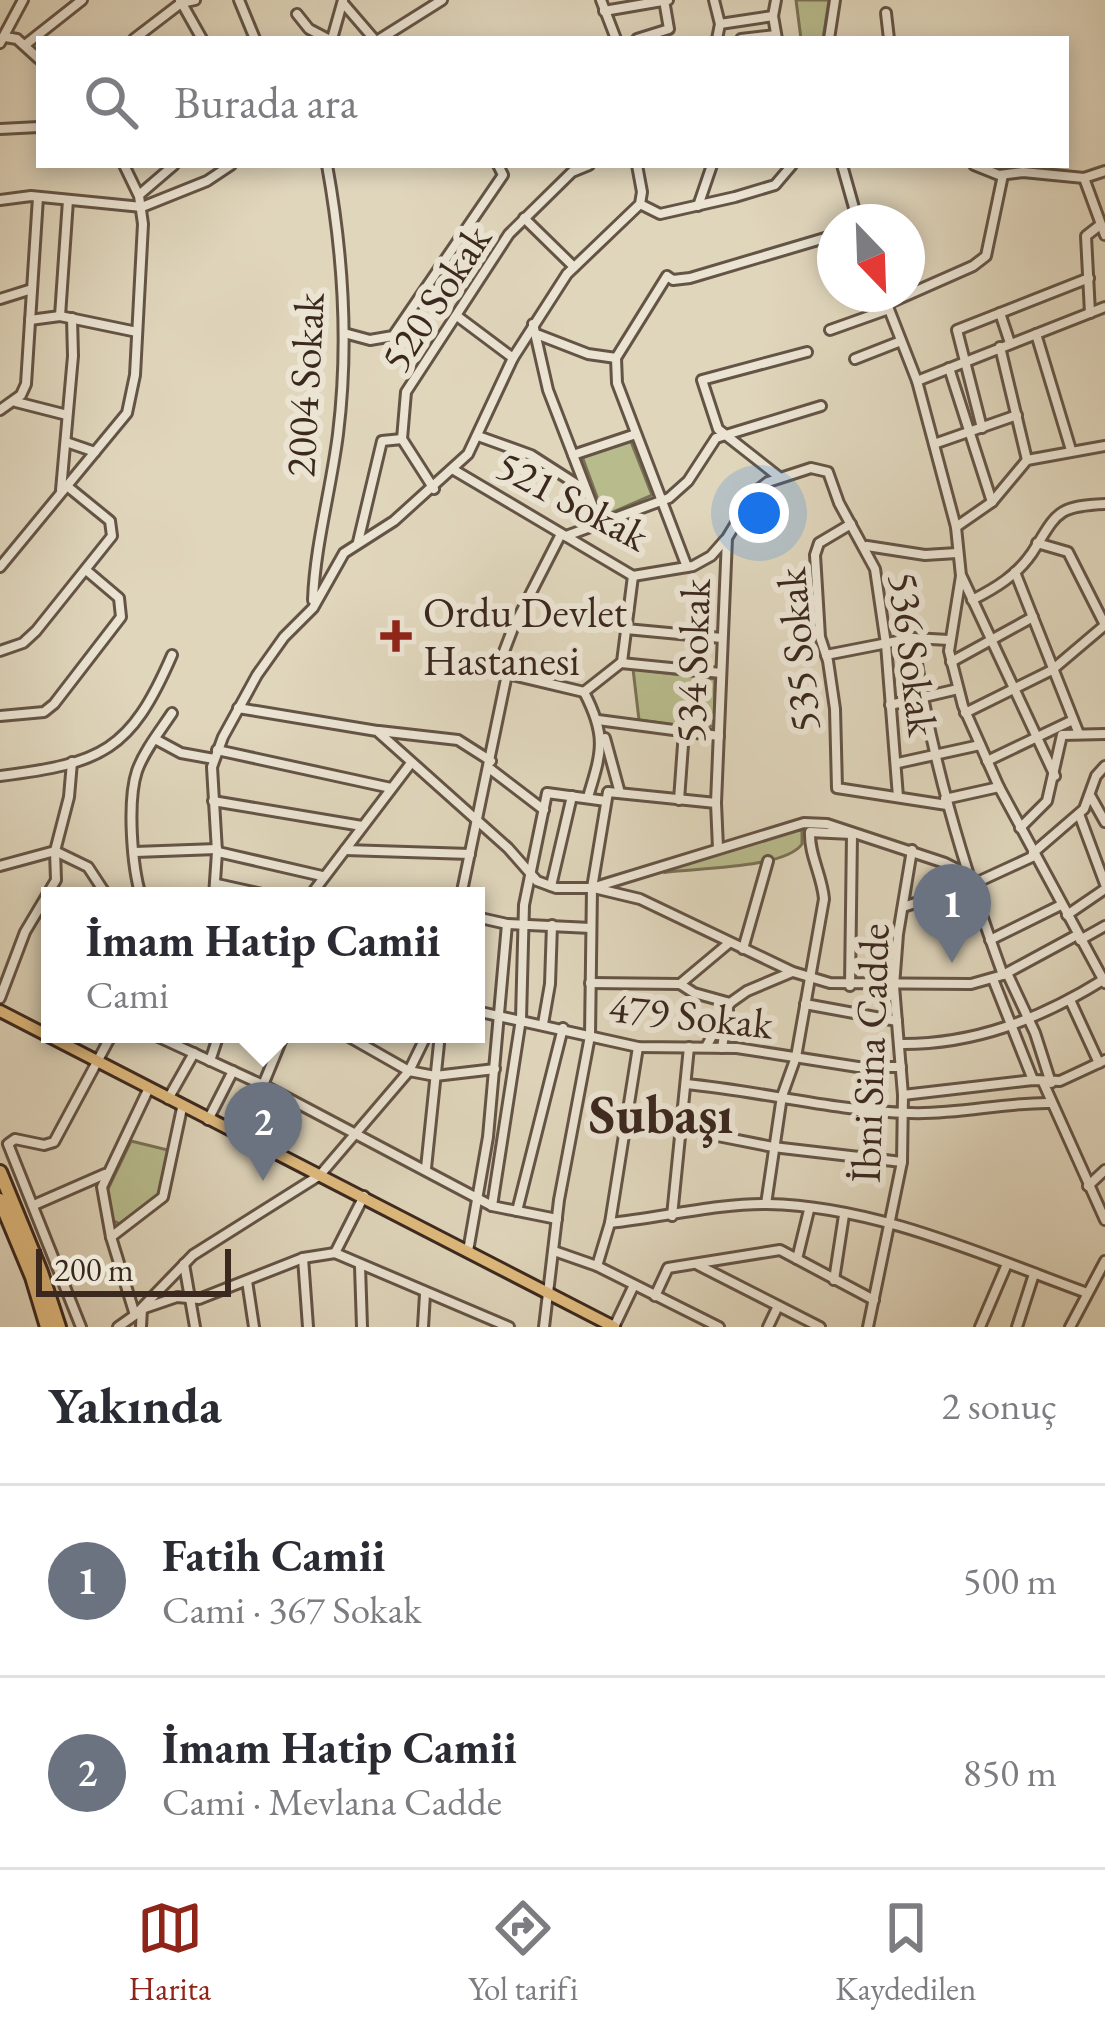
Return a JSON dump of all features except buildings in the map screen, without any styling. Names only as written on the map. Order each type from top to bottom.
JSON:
[{"type":"highway","points":[[0,1172],[57,1320],[77,1327]]},
{"type":"highway","points":[[0,1200],[47,1327]]},
{"type":"main road","points":[[0,1011],[41,1030]]},
{"type":"main road","points":[[64,1043],[182,1108],[364,1196],[614,1327]]},
{"type":"street","points":[[23,0],[2,40],[25,44],[36,55]]},
{"type":"street","points":[[25,44],[82,0]]},
{"type":"street","points":[[138,36],[181,1],[195,0]]},
{"type":"street","points":[[239,0],[254,36]]},
{"type":"street","points":[[381,36],[442,0]]},
{"type":"street","points":[[615,36],[602,5],[666,0],[667,32],[650,36]]},
{"type":"street","points":[[714,0],[718,36]]},
{"type":"street","points":[[776,0],[776,36]]},
{"type":"street","points":[[829,36],[835,0]]},
{"type":"street","points":[[181,1],[200,36]]},
{"type":"street","points":[[343,1],[373,36]]},
{"type":"street","points":[[331,36],[343,1]]},
{"type":"street","points":[[886,13],[889,36]]},
{"type":"street","points":[[297,14],[309,29],[324,36]]},
{"type":"street","points":[[720,24],[773,16]]},
{"type":"street","points":[[0,129],[36,125]]},
{"type":"street","points":[[0,567],[127,413],[135,375],[142,207],[125,168]]},
{"type":"street","points":[[139,196],[171,168]]},
{"type":"street","points":[[0,200],[38,197],[142,207],[194,187],[226,168]]},
{"type":"street","name":"2004 Sokak","points":[[313,608],[338,436],[344,333],[327,168]]},
{"type":"street","points":[[344,333],[370,340],[393,336],[475,211],[503,178],[499,168]]},
{"type":"street","name":"520 Sokak","points":[[434,489],[402,440],[406,392],[509,234],[582,168]]},
{"type":"street","points":[[216,887],[215,755],[238,708],[270,654],[313,608],[334,566],[454,470],[478,436],[513,358],[574,267],[640,204],[638,168]]},
{"type":"street","points":[[698,206],[711,168]]},
{"type":"street","points":[[640,204],[660,214],[698,206],[775,185],[789,168]]},
{"type":"street","points":[[843,168],[853,204]]},
{"type":"street","points":[[982,168],[1003,176],[1023,172],[1084,178],[1105,171]]},
{"type":"street","points":[[925,286],[986,256],[1003,176]]},
{"type":"street","points":[[1084,178],[1103,230],[1086,236],[1090,313]]},
{"type":"street","points":[[0,410],[15,401],[26,384],[38,197]]},
{"type":"street","points":[[61,316],[68,200]]},
{"type":"street","points":[[524,218],[574,267]]},
{"type":"street","points":[[687,567],[615,376],[616,358],[668,276],[690,278],[817,241]]},
{"type":"street","points":[[982,428],[956,332],[1089,278]]},
{"type":"street","points":[[0,299],[32,289]]},
{"type":"street","points":[[916,381],[1105,308]]},
{"type":"street","points":[[830,330],[866,312]]},
{"type":"street","points":[[890,312],[916,381],[956,527],[961,576],[951,662],[965,713],[1033,854],[1104,981],[1013,1026],[977,1036],[899,1044]]},
{"type":"street","points":[[1000,313],[1028,460]]},
{"type":"street","points":[[30,320],[61,316],[136,332]]},
{"type":"street","points":[[457,316],[513,358]]},
{"type":"street","points":[[64,489],[72,319]]},
{"type":"street","points":[[535,329],[588,354],[616,358]]},
{"type":"street","points":[[535,329],[548,390],[600,525]]},
{"type":"street","points":[[1036,334],[1071,450]]},
{"type":"street","points":[[855,359],[901,341]]},
{"type":"street","points":[[779,477],[718,429],[702,380],[806,352]]},
{"type":"street","points":[[949,368],[992,502]]},
{"type":"street","points":[[15,401],[67,415]]},
{"type":"street","points":[[463,887],[490,764],[497,670],[513,628],[563,535],[660,502],[688,482],[716,438],[821,406]]},
{"type":"street","points":[[934,444],[1017,416]]},
{"type":"street","points":[[573,455],[636,434]]},
{"type":"street","points":[[478,436],[531,455],[585,490]]},
{"type":"street","points":[[358,543],[382,441],[402,440]]},
{"type":"street","points":[[66,442],[95,452]]},
{"type":"street","points":[[956,527],[992,502],[1028,460],[1105,446]]},
{"type":"street","name":"536 Sokak","points":[[779,477],[811,469],[829,472],[875,569],[898,797]]},
{"type":"street","name":"521 Sokak","points":[[454,470],[633,576],[704,562],[727,538]]},
{"type":"street","name":"534 Sokak","points":[[718,848],[727,538],[755,492],[779,477]]},
{"type":"street","points":[[0,651],[28,638],[112,536],[112,525],[64,489]]},
{"type":"street","points":[[972,600],[1016,572],[1062,510],[1105,504]]},
{"type":"street","name":"535 Sokak","points":[[851,524],[816,547],[820,638],[835,709],[836,788],[898,797]]},
{"type":"street","points":[[965,713],[1052,670],[1105,625],[1068,552],[1037,543]]},
{"type":"street","points":[[865,546],[925,555],[958,553]]},
{"type":"street","points":[[0,716],[44,712],[54,704],[121,617],[119,598],[86,571]]},
{"type":"street","points":[[1016,572],[1079,734]]},
{"type":"street","points":[[584,692],[621,663],[633,576]]},
{"type":"street","points":[[961,576],[1055,776]]},
{"type":"street","points":[[951,662],[1033,617]]},
{"type":"street","points":[[626,629],[722,638]]},
{"type":"street","points":[[826,655],[914,638],[950,640]]},
{"type":"street","points":[[914,638],[934,756],[1013,1026],[1105,1220]]},
{"type":"street","points":[[0,776],[72,762],[126,736],[150,705],[172,656]]},
{"type":"street","points":[[621,663],[722,673]]},
{"type":"street","points":[[497,670],[584,692],[614,760],[620,793]]},
{"type":"street","points":[[890,705],[958,689]]},
{"type":"street","points":[[238,708],[458,740],[544,810]]},
{"type":"street","points":[[139,887],[134,783],[172,713]]},
{"type":"street","points":[[987,761],[1072,716]]},
{"type":"street","points":[[598,720],[719,736]]},
{"type":"street","points":[[588,797],[602,741],[598,720]]},
{"type":"street","points":[[377,731],[537,881],[640,899],[811,978],[850,986],[953,986],[1001,976],[1105,926]]},
{"type":"street","points":[[680,800],[684,731]]},
{"type":"street","points":[[1020,828],[1043,807],[1055,776],[1060,737],[1065,733],[1105,734]]},
{"type":"street","points":[[154,739],[181,753],[392,788]]},
{"type":"street","points":[[898,763],[980,746]]},
{"type":"street","points":[[52,887],[72,762]]},
{"type":"street","points":[[315,887],[411,763]]},
{"type":"street","points":[[903,907],[970,885],[1033,854],[1079,814],[1105,766]]},
{"type":"street","points":[[898,797],[947,805],[999,787]]},
{"type":"street","points":[[492,1206],[521,1019],[529,872],[548,793],[588,797],[620,793],[716,803]]},
{"type":"street","points":[[551,886],[572,796]]},
{"type":"street","points":[[544,1327],[557,1220],[590,1036],[593,888],[607,796]]},
{"type":"street","points":[[1090,796],[1105,821]]},
{"type":"street","points":[[213,801],[362,826]]},
{"type":"street","points":[[1067,915],[1105,886],[1079,814]]},
{"type":"street","points":[[593,888],[804,823],[827,824],[912,850],[957,869],[970,885]]},
{"type":"street","points":[[766,1204],[782,1096],[796,1057],[824,899],[822,877],[810,850],[810,832],[852,834]]},
{"type":"street","points":[[850,986],[852,834]]},
{"type":"street","points":[[0,866],[55,850],[88,866],[101,887]]},
{"type":"street","points":[[134,852],[217,850],[322,876]]},
{"type":"street","points":[[344,850],[470,854]]},
{"type":"street","name":"İbni Sina Cadde","points":[[868,1327],[902,1162],[903,1095],[894,986],[912,850]]},
{"type":"street","points":[[742,949],[768,862]]},
{"type":"street","points":[[217,884],[230,887]]},
{"type":"street","points":[[990,940],[1061,904]]},
{"type":"street","points":[[0,998],[25,932],[41,905]]},
{"type":"street","points":[[485,919],[591,928]]},
{"type":"street","points":[[468,1251],[495,1069],[507,924]]},
{"type":"street","points":[[543,1024],[552,925]]},
{"type":"street","points":[[680,984],[729,943]]},
{"type":"street","points":[[706,1047],[730,1003],[793,972]]},
{"type":"street","points":[[1001,976],[1029,1019],[1042,1082]]},
{"type":"street","points":[[590,983],[680,984],[730,1003]]},
{"type":"street","points":[[903,1095],[1042,1082],[1102,1062],[1070,1000]]},
{"type":"street","points":[[722,1048],[730,1003]]},
{"type":"street","points":[[805,1004],[897,1021]]},
{"type":"street","name":"479 Sokak","points":[[485,1012],[638,1048],[722,1048],[858,1067],[901,1067]]},
{"type":"street","points":[[518,1211],[562,1028]]},
{"type":"street","points":[[77,1327],[8,1144],[15,1139],[44,1145],[55,1142],[107,1043]]},
{"type":"street","points":[[172,1043],[263,1084],[492,1206],[557,1220]]},
{"type":"street","points":[[210,1061],[216,1043]]},
{"type":"street","points":[[263,1084],[280,1043]]},
{"type":"street","points":[[362,1043],[409,1071],[435,1076],[495,1069]]},
{"type":"street","points":[[118,1327],[193,1255],[320,1175],[409,1071],[423,1043]]},
{"type":"street","points":[[426,1168],[439,1043]]},
{"type":"street","points":[[672,1216],[689,1047]]},
{"type":"street","points":[[597,1266],[610,1223],[638,1048]]},
{"type":"street","points":[[168,1100],[194,1053]]},
{"type":"street","points":[[208,1120],[233,1071]]},
{"type":"street","points":[[686,1084],[903,1113],[1052,1103]]},
{"type":"street","points":[[141,1327],[111,1237],[102,1186],[148,1090]]},
{"type":"street","points":[[111,1237],[163,1197],[182,1108]]},
{"type":"street","points":[[682,1130],[773,1147],[902,1162]]},
{"type":"street","points":[[1088,1186],[1105,1170]]},
{"type":"street","points":[[34,1205],[106,1173]]},
{"type":"street","points":[[335,1252],[364,1196]]},
{"type":"street","points":[[610,1223],[766,1204],[844,1214],[892,1224],[1087,1293]]},
{"type":"street","points":[[797,1259],[809,1210]]},
{"type":"street","points":[[834,1280],[844,1214]]},
{"type":"street","points":[[656,1296],[668,1268],[780,1250],[874,1300]]},
{"type":"street","points":[[554,1251],[597,1266],[719,1327]]},
{"type":"street","points":[[138,1312],[335,1252],[480,1322],[509,1327]]},
{"type":"street","points":[[303,1258],[308,1327]]},
{"type":"street","points":[[1070,1327],[1105,1261]]},
{"type":"street","points":[[184,1264],[196,1327]]},
{"type":"street","points":[[694,1264],[820,1327]]},
{"type":"street","points":[[980,1327],[1006,1264]]},
{"type":"street","points":[[360,1266],[362,1327]]},
{"type":"street","points":[[1017,1327],[1034,1274]]},
{"type":"street","points":[[247,1280],[254,1327]]},
{"type":"street","points":[[614,1327],[634,1285]]},
{"type":"street","points":[[423,1327],[425,1294]]},
{"type":"street","points":[[768,1327],[778,1306]]},
{"type":"green space","points":[[796,0],[829,0],[823,36],[801,36]]},
{"type":"green space","points":[[630,439],[652,495],[604,516],[583,459],[585,454]]},
{"type":"green space","points":[[633,669],[715,679],[714,726],[639,720]]},
{"type":"green space","points":[[802,830],[802,844],[779,858],[668,872],[677,865],[785,831]]},
{"type":"green space","points":[[131,1141],[168,1150],[159,1198],[120,1224],[112,1220],[106,1193]]},
{"type":"place","name":"Ordu Devlet Hastanesi","points":[[396,636]]},
{"type":"place","name":"Fatih Camii","points":[[952,963]]},
{"type":"place","name":"İmam Hatip Camii","points":[[263,1181]]},
{"type":"district","name":"Subaşı","points":[[661,1114]]}]
